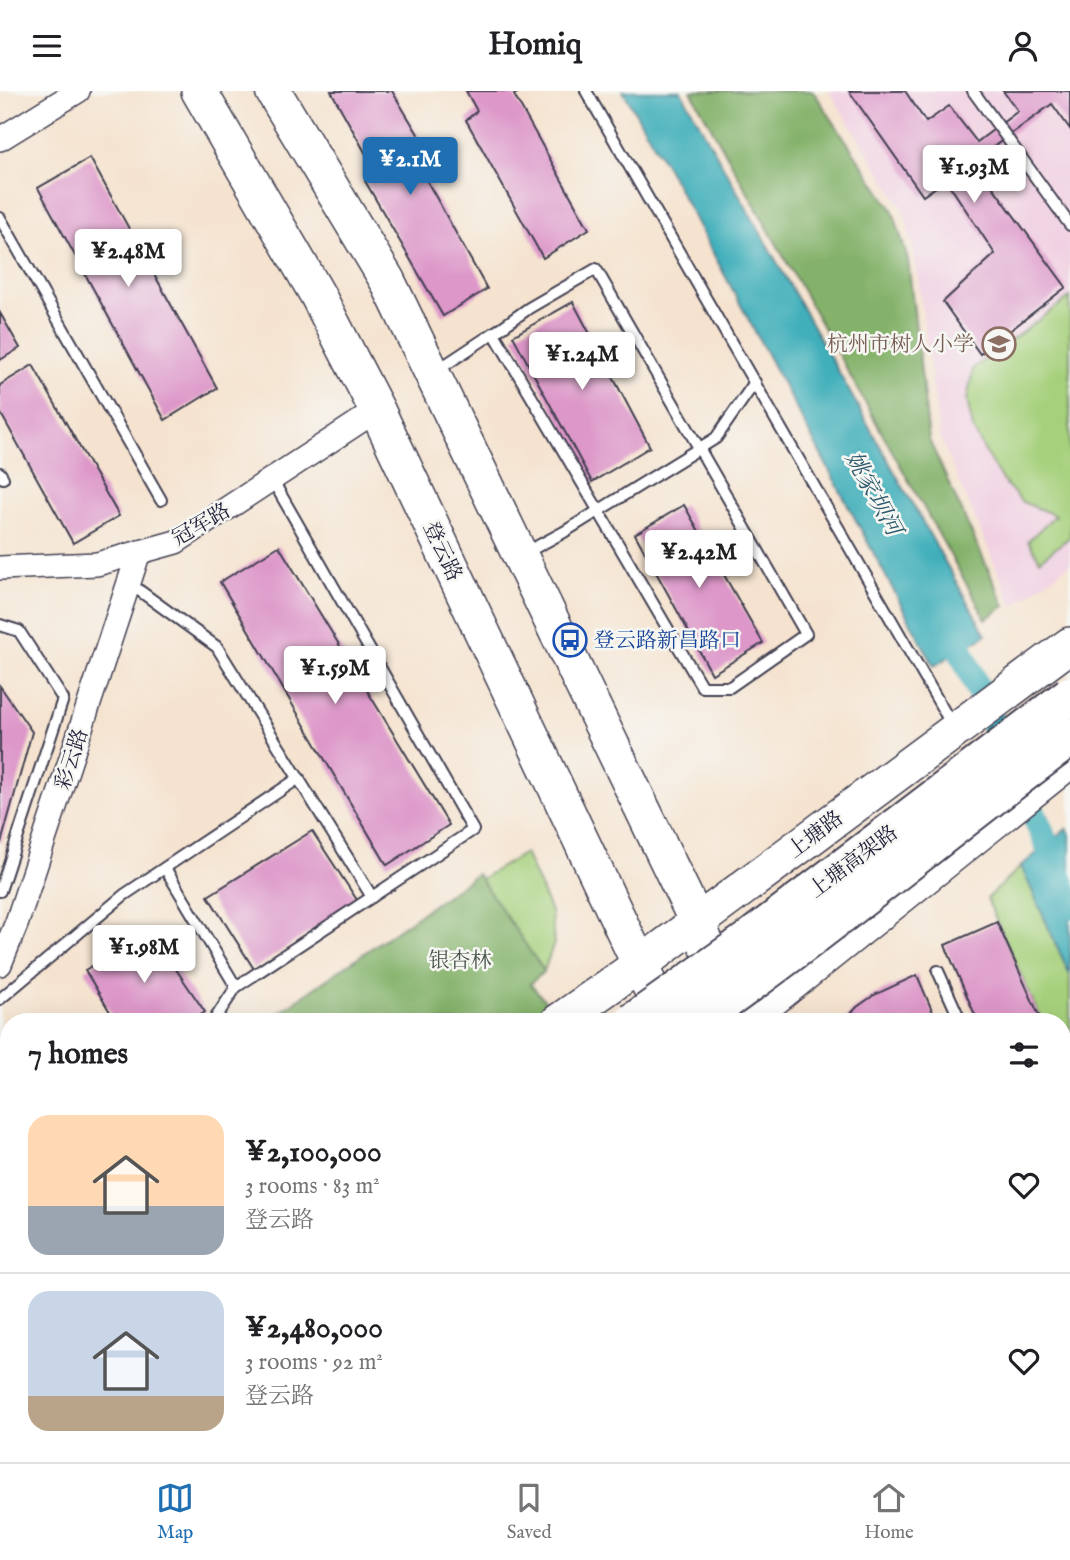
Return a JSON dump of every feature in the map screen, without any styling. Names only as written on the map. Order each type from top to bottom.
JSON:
[{"type":"highway","name":"上塘高架路","points":[[647,1013],[748,941],[1070,696]]},
{"type":"highway","name":"上塘高架路","points":[[708,1013],[1069,753]]},
{"type":"main road","name":"登云路","points":[[199,91],[317,294],[377,411],[662,1013]]},
{"type":"main road","points":[[273,91],[387,280],[696,922],[737,1013]]},
{"type":"main road","points":[[1022,678],[1030,663],[1070,625]]},
{"type":"main road","name":"上塘路","points":[[571,1013],[1070,645]]},
{"type":"main road","points":[[752,1013],[989,825],[1069,753]]},
{"type":"street","points":[[0,139],[78,91]]},
{"type":"street","name":"冠军路","points":[[0,568],[97,564],[176,542],[377,411]]},
{"type":"street","name":"彩云路","points":[[6,978],[17,922],[139,552]]},
{"type":"lane","points":[[586,91],[959,727]]},
{"type":"lane","points":[[973,91],[1070,225]]},
{"type":"lane","points":[[0,218],[162,500]]},
{"type":"lane","points":[[432,374],[529,308],[596,269],[806,634],[730,687],[702,687],[495,332]]},
{"type":"lane","points":[[520,556],[716,437],[755,382]]},
{"type":"lane","points":[[219,1013],[236,987],[472,830],[273,481]]},
{"type":"lane","points":[[129,583],[217,647],[372,897]]},
{"type":"lane","points":[[0,625],[19,631],[63,699],[0,891]]},
{"type":"lane","points":[[0,999],[6,978],[299,778]]},
{"type":"lane","points":[[165,868],[236,987]]},
{"type":"lane","points":[[939,971],[957,1013]]},
{"type":"shaded area","name":"杭州市树人小学","points":[[829,91],[1070,91],[1070,564],[1013,606],[940,438],[914,250],[903,208]]},
{"type":"green space","points":[[691,91],[813,91],[893,211],[908,260],[929,440],[1005,606],[986,619]]},
{"type":"green space","points":[[1070,297],[1070,537],[1040,560],[1028,541],[1055,515],[1022,502],[1002,480],[973,429],[967,400],[973,368]]},
{"type":"green space","points":[[525,853],[551,912],[554,943],[544,971],[477,881]]},
{"type":"green space","points":[[1021,866],[1070,975],[1070,1013],[1038,1013],[987,899]]},
{"type":"green space","name":"银杏林","points":[[477,874],[544,971],[530,984],[551,1007],[542,1013],[279,1013]]},
{"type":"water","points":[[623,91],[681,91],[986,635],[934,666],[669,171]]},
{"type":"water","points":[[1067,828],[1070,835],[1070,975],[1021,866]]},
{"type":"building","points":[[331,91],[392,91],[425,146],[412,154],[487,289],[443,316],[365,181],[376,172]]},
{"type":"building","points":[[466,91],[521,91],[514,95],[589,229],[543,258],[466,120],[477,111]]},
{"type":"building","points":[[849,91],[905,91],[926,122],[949,106],[977,142],[1018,111],[1003,91],[1070,91],[1070,129],[1052,104],[974,161],[1066,287],[980,354],[943,302],[995,254],[946,180],[923,196]]},
{"type":"building","points":[[90,158],[217,388],[165,420],[38,188]]},
{"type":"building","points":[[573,302],[650,447],[592,482],[513,336]]},
{"type":"building","points":[[0,313],[20,348],[0,360]]},
{"type":"building","points":[[33,365],[119,516],[73,543],[0,412],[0,385]]},
{"type":"building","points":[[684,505],[763,643],[712,674],[635,534]]},
{"type":"building","points":[[279,546],[449,825],[387,865],[220,582]]},
{"type":"building","points":[[0,686],[32,732],[1,843],[0,843]]},
{"type":"building","points":[[312,831],[357,900],[254,969],[208,896]]},
{"type":"building","points":[[997,922],[1038,1013],[974,1013],[945,945]]},
{"type":"building","points":[[150,931],[205,1012],[111,1013],[85,970]]},
{"type":"building","points":[[917,975],[933,1013],[851,1013],[874,995]]},
{"type":"waterway","name":"姚家坝河","points":[[942,620],[961,651],[1047,844],[1070,906]]},
{"type":"place","name":"杭州市树人小学","points":[[999,344]]},
{"type":"place","name":"登云路新昌路口","points":[[570,640]]}]
